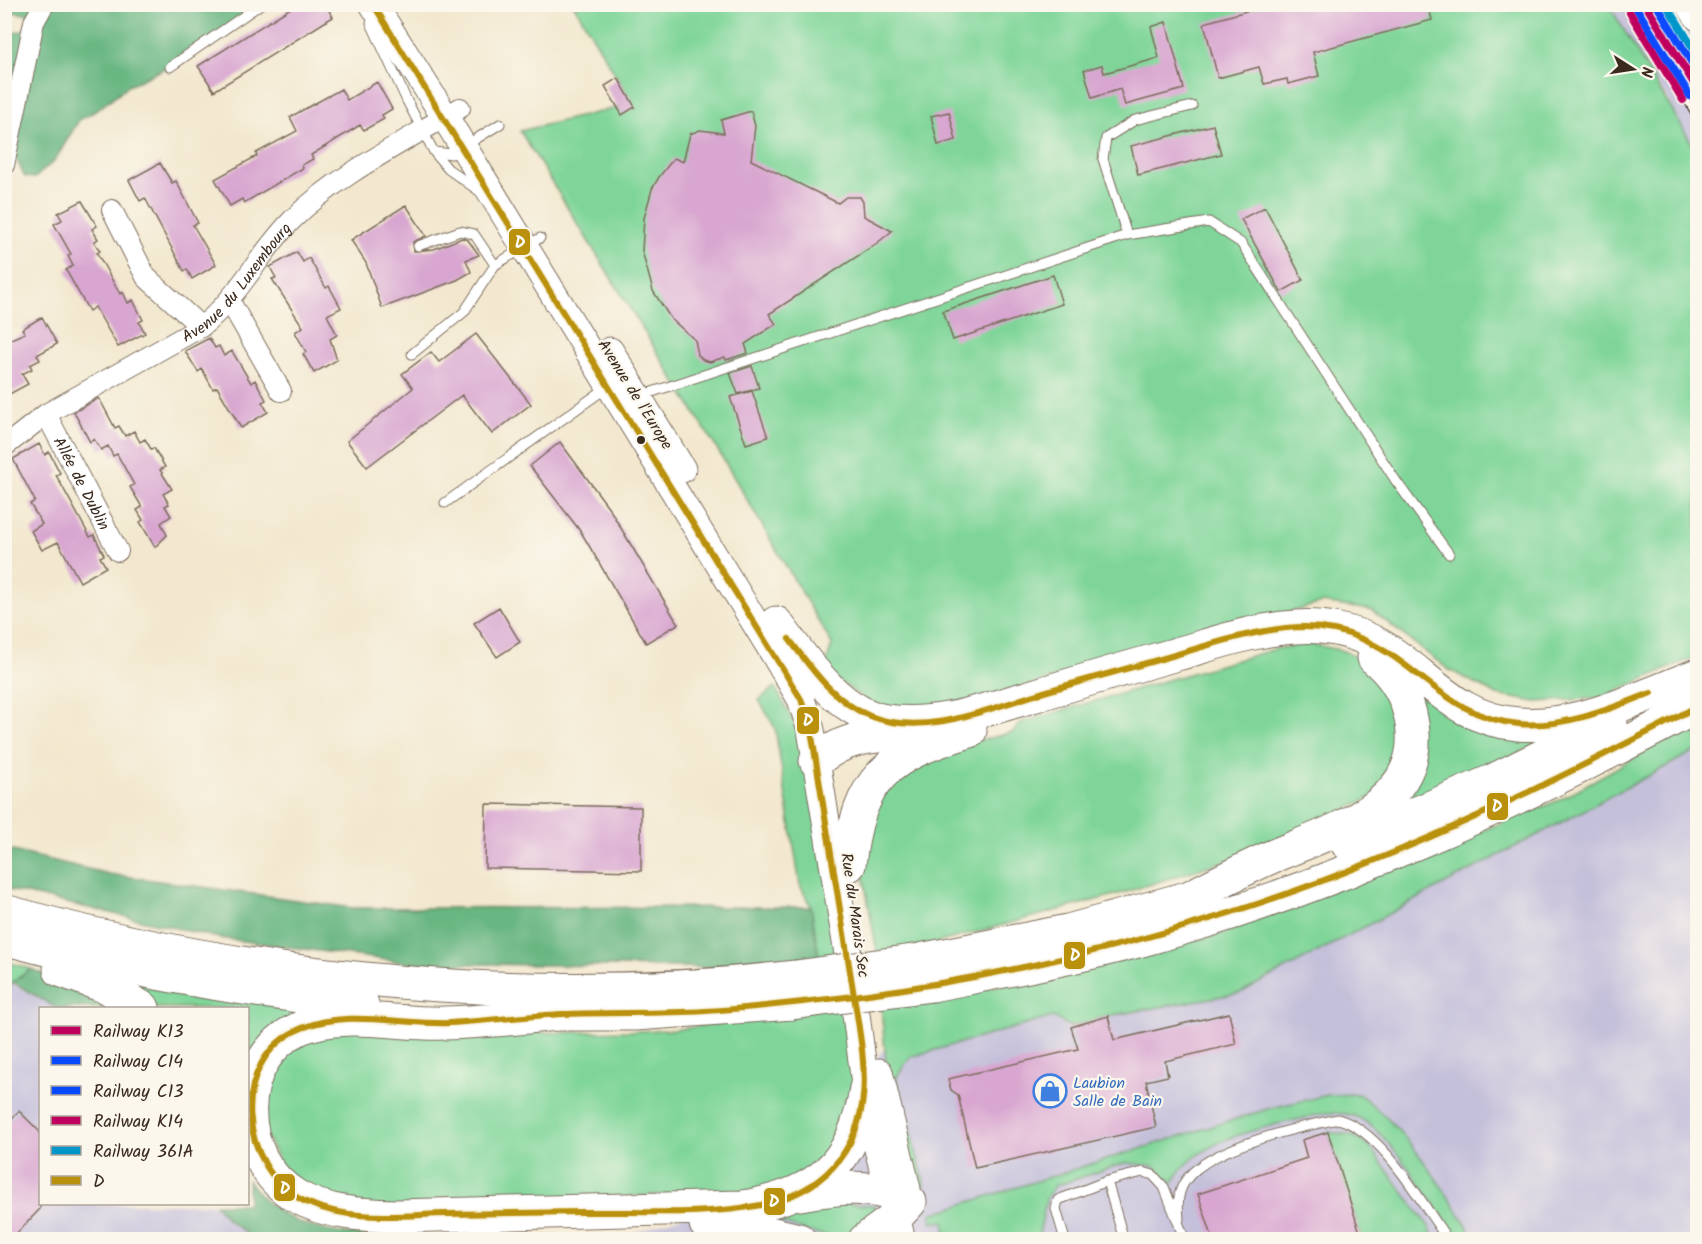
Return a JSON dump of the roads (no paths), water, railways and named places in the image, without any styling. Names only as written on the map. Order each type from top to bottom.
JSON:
[{"type":"highway","points":[[776,622],[821,679],[867,716],[917,723],[968,715]]},
{"type":"highway","points":[[826,758],[853,739],[927,730],[968,715],[1239,636],[1300,627],[1336,630],[1370,640],[1460,705],[1495,720],[1518,724],[1544,724],[1572,719],[1698,676]]},
{"type":"highway","points":[[826,758],[867,763],[908,753],[950,737],[1270,641],[1319,639],[1351,646],[1371,656],[1387,670],[1400,688],[1411,718],[1413,739],[1410,760],[1395,789],[1371,811],[1353,821],[1184,900]]},
{"type":"highway","points":[[926,972],[1184,900],[1310,858],[1418,815],[1539,759],[1698,676]]},
{"type":"highway","points":[[4,938],[136,969],[282,994],[442,1011],[558,1014],[715,1010],[794,990],[926,972],[1018,969],[1134,942],[1304,888],[1514,800],[1698,706]]},
{"type":"highway","points":[[849,865],[856,820],[864,800],[881,775],[908,753]]},
{"type":"highway","points":[[4,910],[124,940],[212,957],[387,980],[460,985],[619,988],[736,983],[794,990]]},
{"type":"highway","points":[[4,952],[91,981],[117,992],[141,1007]]},
{"type":"highway","points":[[558,1014],[445,1023],[337,1020],[298,1029],[268,1054],[255,1081],[249,1112],[256,1148],[272,1176],[294,1196],[328,1209],[367,1215],[707,1209],[755,1205],[793,1196],[848,1188],[899,1213],[865,1239]]},
{"type":"highway","points":[[793,1196],[816,1182],[844,1152],[858,1123],[866,1088]]},
{"type":"highway","points":[[249,1165],[262,1186],[277,1199],[311,1216],[341,1224],[431,1227],[722,1225],[748,1228],[796,1239]]},
{"type":"street","points":[[4,165],[34,22],[44,4]]},
{"type":"street","name":"Avenue de l'Europe","points":[[373,4],[452,113],[481,137],[532,242],[776,622],[811,688],[826,758],[832,808]]},
{"type":"street","name":"Avenue de l'Europe","points":[[394,4],[452,113]]},
{"type":"street","points":[[1689,4],[1698,17]]},
{"type":"street","name":"Avenue du Luxembourg","points":[[4,447],[46,414],[201,327],[229,300],[268,245],[306,207],[328,190],[452,113]]},
{"type":"street","name":"Avenue de l'Europe","points":[[481,137],[498,204],[532,242]]},
{"type":"street","points":[[112,210],[146,277],[201,327]]},
{"type":"street","points":[[229,300],[281,391]]},
{"type":"street","name":"Avenue de l'Europe","points":[[624,386],[801,699],[812,730],[826,758]]},
{"type":"street","name":"Allée de Dublin","points":[[46,414],[118,551]]},
{"type":"street","name":"Rue du Marais Sec","points":[[832,808],[849,865],[899,1213]]},
{"type":"street","name":"Rue du Marais Sec","points":[[832,808],[871,1126],[899,1213],[920,1239]]},
{"type":"lane","points":[[170,67],[261,4]]},
{"type":"lane","points":[[363,4],[434,152],[452,173],[498,204]]},
{"type":"lane","points":[[1127,235],[1102,159],[1106,138],[1136,120],[1192,106]]},
{"type":"lane","points":[[434,152],[448,155],[481,137]]},
{"type":"lane","points":[[445,503],[624,386],[1127,235],[1209,222],[1240,243],[1396,481],[1449,554]]},
{"type":"lane","points":[[418,246],[460,231],[474,234],[495,265]]},
{"type":"lane","points":[[411,354],[464,312],[495,265],[532,242]]},
{"type":"lane","points":[[1179,1219],[1178,1197],[1184,1182],[1200,1164],[1224,1151],[1338,1119],[1353,1123],[1368,1135],[1405,1178],[1443,1234],[1444,1239]]},
{"type":"lane","points":[[1065,1239],[1056,1209],[1058,1200],[1107,1181],[1143,1172],[1153,1175],[1164,1187],[1179,1219],[1185,1239]]},
{"type":"lane","points":[[1107,1181],[1124,1239]]},
{"type":"railway","points":[[1629,4],[1698,120]]},
{"type":"rail line","name":"K13","points":[[1645,4],[1698,90]]},
{"type":"rail line","name":"C13","points":[[1656,4],[1698,73]]},
{"type":"rail line","name":"361A","points":[[1666,4],[1698,56]]},
{"type":"rail line","name":"C14","points":[[1637,9],[1690,96]]},
{"type":"rail line","name":"K14","points":[[1630,13],[1683,100]]},
{"type":"place","name":"Laubion Salle de Bain","points":[[1050,1091]]}]
